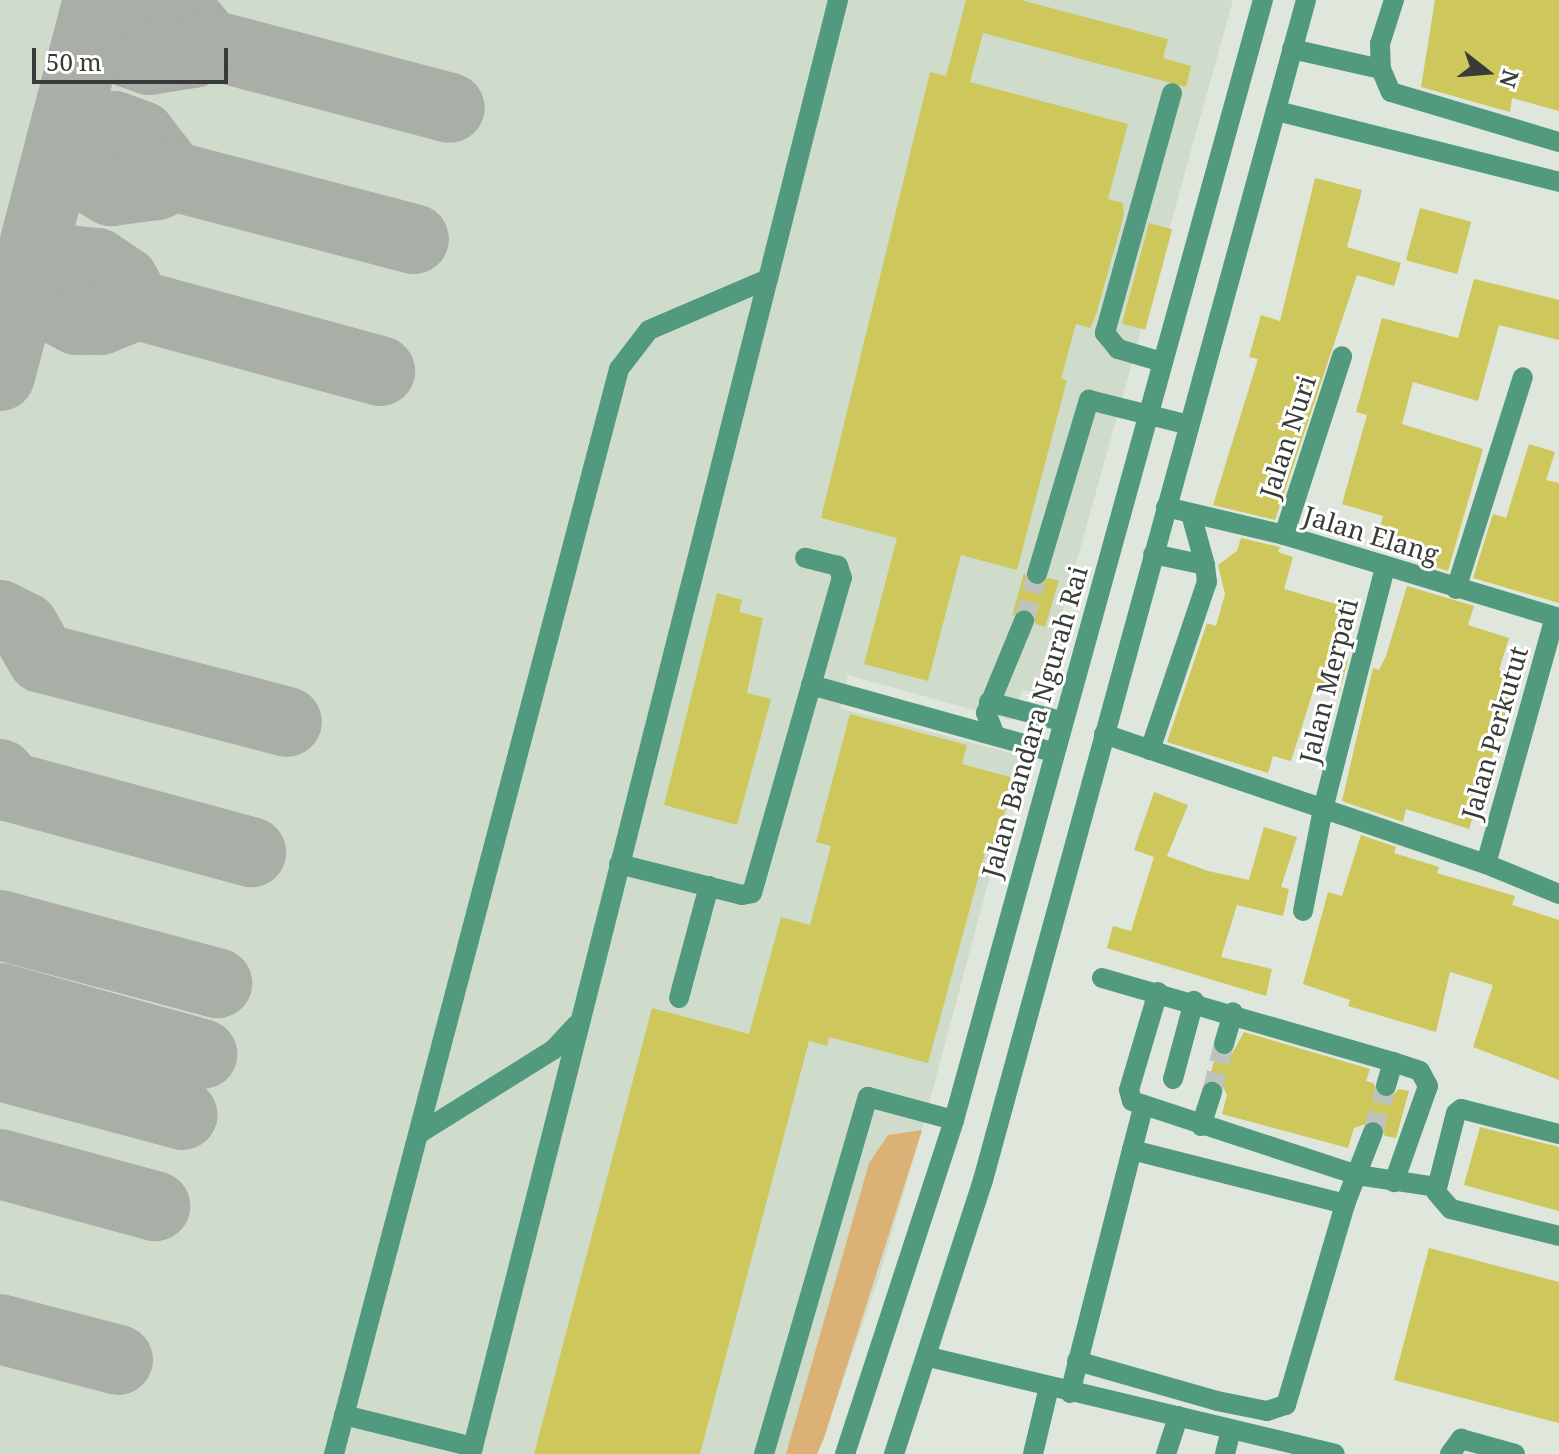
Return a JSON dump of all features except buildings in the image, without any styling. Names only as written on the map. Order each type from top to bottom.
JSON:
[{"type":"street","points":[[344,1415],[472,1450],[566,1088],[576,1025],[838,0]]},
{"type":"street","name":"Jalan Bandara Ngurah Rai","points":[[845,1454],[954,1120],[1061,721],[1263,0]]},
{"type":"street","points":[[894,1454],[929,1357],[987,1165],[1306,0]]},
{"type":"street","points":[[1394,0],[1380,44],[1381,69],[1391,92],[1559,142]]},
{"type":"street","points":[[1292,49],[1381,69]]},
{"type":"street","points":[[1162,362],[1118,349],[1105,333],[1172,93]]},
{"type":"street","points":[[1277,111],[1559,182]]},
{"type":"street","points":[[334,1454],[619,369],[649,330],[768,279]]},
{"type":"street","name":"Jalan Nuri","points":[[1284,535],[1342,356]]},
{"type":"street","points":[[1456,589],[1523,377]]},
{"type":"street","points":[[1037,574],[1085,405],[1097,399],[1189,425]]},
{"type":"street","name":"Jalan Elang","points":[[1166,507],[1284,535],[1557,618]]},
{"type":"street","points":[[1150,750],[1206,592],[1205,565],[1191,514]]},
{"type":"street","points":[[1153,554],[1205,565]]},
{"type":"street","points":[[619,864],[748,895],[754,889],[842,571],[805,558]]},
{"type":"street","name":"Jalan Merpati","points":[[1303,911],[1323,809],[1385,567]]},
{"type":"street","name":"Jalan Perkutut","points":[[1486,864],[1557,618]]},
{"type":"street","points":[[995,735],[986,713],[1024,621]]},
{"type":"street","points":[[811,685],[1053,752]]},
{"type":"street","points":[[989,702],[1061,721]]},
{"type":"street","points":[[1104,734],[1486,864],[1559,894]]},
{"type":"street","points":[[679,998],[709,886]]},
{"type":"street","points":[[1102,978],[1233,1012],[1420,1071],[1428,1086],[1394,1182]]},
{"type":"street","points":[[1158,992],[1129,1090],[1132,1101],[1143,1108],[1357,1175],[1436,1187]]},
{"type":"street","points":[[1173,1079],[1194,1001]]},
{"type":"street","points":[[1224,1044],[1233,1012]]},
{"type":"street","points":[[420,1133],[553,1050],[576,1025]]},
{"type":"street","points":[[1386,1086],[1393,1062]]},
{"type":"street","points":[[1201,1126],[1212,1092]]},
{"type":"street","points":[[764,1454],[868,1097],[954,1120]]},
{"type":"street","points":[[1070,1393],[1143,1108]]},
{"type":"street","points":[[1559,1134],[1461,1109],[1456,1113],[1436,1187],[1441,1202],[1451,1209],[1559,1236]]},
{"type":"street","points":[[1077,1361],[1217,1401],[1267,1411],[1279,1409],[1291,1396],[1345,1204],[1373,1132]]},
{"type":"street","points":[[1132,1150],[1345,1204]]},
{"type":"street","points":[[929,1357],[1335,1454]]},
{"type":"street","points":[[1033,1454],[1049,1387]]},
{"type":"street","points":[[1166,1454],[1178,1416]]},
{"type":"street","points":[[1225,1454],[1231,1430]]},
{"type":"street","points":[[1450,1454],[1461,1439],[1515,1454]]},
{"type":"shaded area","points":[[0,0],[1233,0],[1040,693],[1022,690],[1013,721],[848,675],[840,708],[1022,756],[922,1130],[879,1277],[817,1454],[0,1454]]},
{"type":"shaded area","points":[[922,1130],[824,1438],[817,1454],[786,1454],[869,1163],[888,1135]]},
{"type":"taxiway","points":[[0,376],[98,0]]},
{"type":"taxiway","points":[[155,0],[181,11],[208,44],[450,108]]},
{"type":"taxiway","points":[[91,31],[112,47],[149,60],[193,53],[208,44]]},
{"type":"taxiway","points":[[63,137],[114,126],[141,136],[172,176],[414,239]]},
{"type":"taxiway","points":[[57,159],[111,191],[157,185],[172,176]]},
{"type":"taxiway","points":[[29,265],[48,258],[97,263],[124,281],[137,305],[380,371]]},
{"type":"taxiway","points":[[22,291],[77,320],[100,320],[137,305]]},
{"type":"taxiway","points":[[0,615],[24,627],[42,658],[287,722]]},
{"type":"taxiway","points":[[0,774],[11,787],[251,852]]},
{"type":"taxiway","points":[[0,925],[217,983]]},
{"type":"taxiway","points":[[0,998],[202,1054]]},
{"type":"taxiway","points":[[0,1066],[183,1115]]},
{"type":"taxiway","points":[[0,1164],[155,1206]]},
{"type":"taxiway","points":[[0,1329],[118,1360]]},
{"type":"tunnel","points":[[1024,621],[1037,574]]},
{"type":"tunnel","points":[[1212,1092],[1224,1044]]},
{"type":"tunnel","points":[[1373,1132],[1386,1086]]}]
